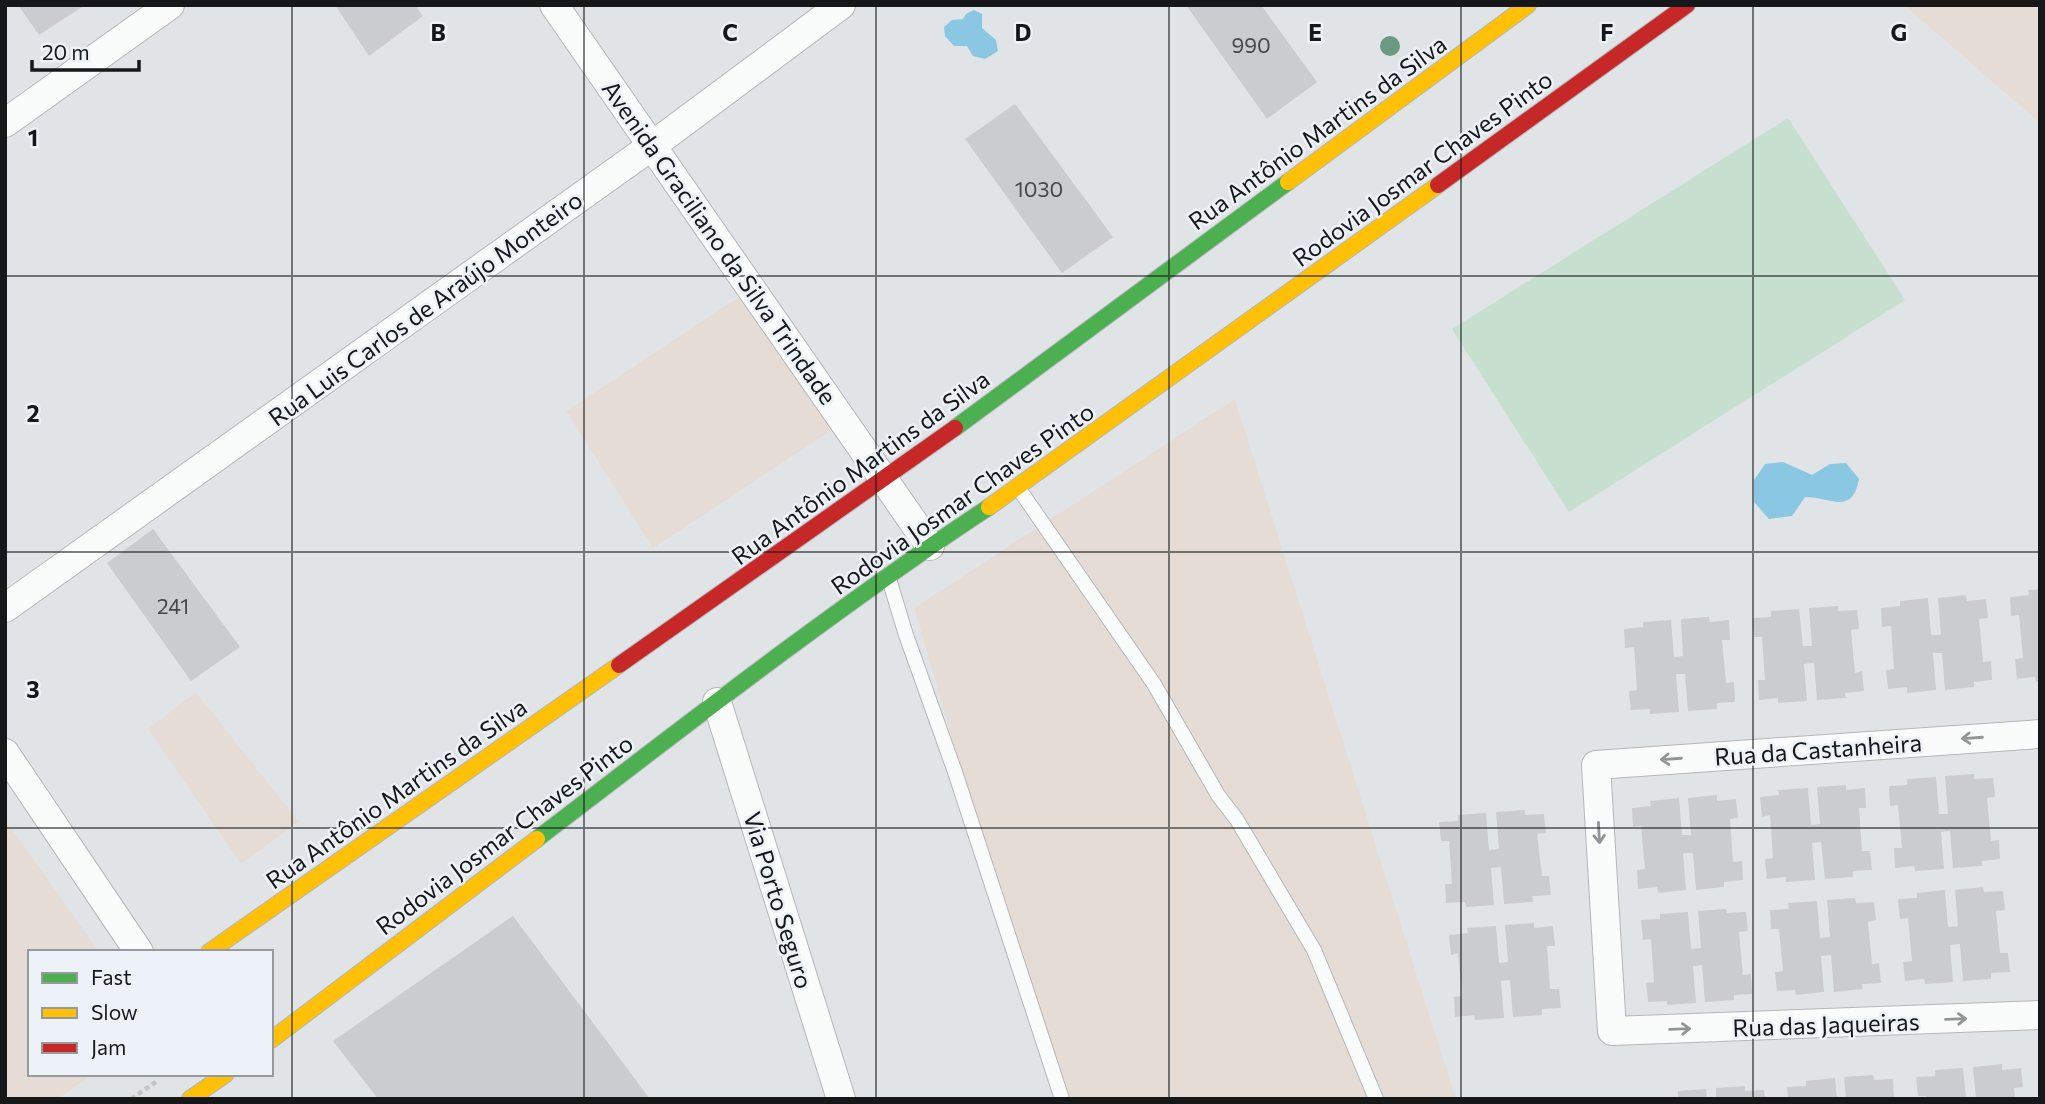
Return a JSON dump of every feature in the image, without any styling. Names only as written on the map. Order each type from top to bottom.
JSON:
[{"type":"main road","name":"Rua Antônio Martins da Silva","points":[[212,950],[885,479],[1528,5]]},
{"type":"main road","name":"Rodovia Josmar Chaves Pinto","points":[[273,1038],[717,702],[930,546],[1018,488],[1670,10]]},
{"type":"main road","points":[[190,1099],[223,1076]]},
{"type":"street","points":[[5,122],[170,5]]},
{"type":"street","name":"Avenida Graciliano da Silva Trindade","points":[[554,5],[930,546]]},
{"type":"street","name":"Rua Luis Carlos de Araújo Monteiro","points":[[5,608],[653,145],[841,5]]},
{"type":"street","name":"Via Porto Seguro","points":[[717,702],[841,1099]]},
{"type":"street","name":"Rua da Castanheira","points":[[1612,1031],[1596,765],[2040,734]]},
{"type":"street","points":[[5,753],[138,950]]},
{"type":"street","name":"Rua das Jaqueiras","points":[[1612,1031],[2040,1016]]},
{"type":"lane","points":[[1018,488],[1100,609],[1142,664],[1218,795],[1237,820],[1314,950],[1376,1099]]},
{"type":"lane","points":[[889,576],[906,635],[955,772],[1062,1099]]},
{"type":"path","points":[[131,1099],[159,1080]]},
{"type":"shaded area","points":[[1904,5],[2040,5],[2040,123]]},
{"type":"shaded area","points":[[739,297],[837,427],[653,548],[566,411]]},
{"type":"shaded area","points":[[1235,399],[1456,1099],[1058,1099],[914,608]]},
{"type":"shaded area","points":[[196,692],[299,822],[241,864],[148,729]]},
{"type":"shaded area","points":[[5,819],[98,950],[28,950],[28,1076],[91,1076],[57,1099],[5,1099]]},
{"type":"green space","points":[[1788,118],[1905,300],[1569,512],[1452,329]]},
{"type":"water","points":[[974,10],[982,14],[982,28],[996,40],[998,51],[985,59],[973,56],[967,46],[954,46],[945,36],[944,27],[952,20],[963,19]]},
{"type":"water","points":[[1783,462],[1812,475],[1830,464],[1846,463],[1859,479],[1856,490],[1846,501],[1839,502],[1805,497],[1792,516],[1769,519],[1754,502],[1754,480],[1765,464]]},
{"type":"building","points":[[18,5],[85,5],[39,35]]},
{"type":"building","points":[[335,5],[415,5],[423,16],[369,56]]},
{"type":"building","points":[[1186,5],[1261,5],[1317,82],[1267,119]]},
{"type":"building","points":[[1015,104],[1113,237],[1062,273],[965,139]]},
{"type":"building","points":[[153,529],[240,647],[191,681],[107,563]]},
{"type":"building","points":[[2040,589],[2040,682],[2036,682],[2035,677],[2017,679],[2015,659],[2023,658],[2019,615],[2011,616],[2010,597],[2029,595],[2028,590]]},
{"type":"building","points":[[1966,595],[1967,601],[1986,599],[1988,618],[1979,619],[1983,662],[1991,661],[1992,680],[1974,682],[1974,687],[1945,690],[1942,653],[1933,653],[1936,690],[1907,693],[1907,687],[1888,689],[1886,670],[1894,669],[1891,626],[1882,627],[1881,608],[1900,606],[1900,601],[1928,598],[1931,635],[1941,635],[1938,598]]},
{"type":"building","points":[[1838,606],[1838,611],[1857,610],[1859,629],[1851,630],[1855,673],[1862,671],[1864,691],[1845,693],[1846,698],[1817,700],[1814,663],[1804,664],[1807,701],[1778,703],[1778,698],[1759,700],[1758,680],[1765,680],[1762,637],[1754,637],[1752,618],[1771,617],[1771,611],[1799,609],[1803,646],[1812,646],[1809,608]]},
{"type":"building","points":[[1709,617],[1710,622],[1729,620],[1730,640],[1722,640],[1726,683],[1734,682],[1735,702],[1717,703],[1717,709],[1688,711],[1685,674],[1676,674],[1679,712],[1650,714],[1650,709],[1631,710],[1629,691],[1637,690],[1634,647],[1625,648],[1624,629],[1643,627],[1643,622],[1671,620],[1674,657],[1683,656],[1681,619]]},
{"type":"building","points":[[1974,774],[1974,779],[1993,778],[1995,797],[1987,798],[1991,841],[1999,840],[2000,859],[1982,861],[1982,866],[1953,868],[1950,831],[1941,832],[1944,869],[1915,871],[1914,866],[1895,868],[1894,848],[1902,848],[1898,805],[1890,806],[1889,786],[1907,785],[1907,779],[1936,777],[1939,814],[1948,814],[1945,776]]},
{"type":"building","points":[[1846,785],[1846,790],[1865,788],[1866,808],[1859,808],[1862,851],[1870,851],[1872,870],[1853,871],[1853,877],[1825,879],[1821,842],[1812,843],[1815,880],[1786,882],[1786,877],[1767,879],[1765,859],[1773,858],[1770,815],[1762,817],[1760,797],[1779,795],[1778,790],[1808,788],[1811,825],[1820,824],[1817,787]]},
{"type":"building","points":[[1717,795],[1717,801],[1736,799],[1738,818],[1730,819],[1733,862],[1742,861],[1743,880],[1724,882],[1724,887],[1696,890],[1693,853],[1683,853],[1686,890],[1658,893],[1657,887],[1638,889],[1637,870],[1645,869],[1641,826],[1633,827],[1632,808],[1651,806],[1650,801],[1679,798],[1682,835],[1691,835],[1688,798]]},
{"type":"building","points":[[1525,810],[1525,815],[1544,814],[1546,833],[1537,834],[1542,876],[1549,876],[1551,895],[1532,896],[1533,902],[1504,904],[1501,867],[1491,868],[1494,905],[1466,907],[1465,902],[1446,903],[1445,884],[1452,884],[1449,841],[1441,841],[1439,822],[1458,821],[1458,815],[1486,813],[1489,850],[1499,849],[1496,812]]},
{"type":"building","points":[[1983,887],[1984,892],[2003,891],[2005,910],[1996,911],[2000,953],[2008,953],[2010,972],[1991,973],[1991,979],[1963,981],[1960,944],[1950,945],[1953,982],[1925,984],[1924,979],[1905,981],[1903,962],[1912,961],[1908,918],[1900,919],[1898,899],[1917,898],[1917,893],[1945,890],[1948,927],[1958,926],[1955,890]]},
{"type":"building","points":[[1855,898],[1856,903],[1874,902],[1876,920],[1868,922],[1872,964],[1879,963],[1881,983],[1862,984],[1863,989],[1834,992],[1831,955],[1821,956],[1824,992],[1796,995],[1795,990],[1777,991],[1775,972],[1783,971],[1779,929],[1771,929],[1770,910],[1789,909],[1788,903],[1817,901],[1820,938],[1830,937],[1827,900]]},
{"type":"building","points":[[1726,909],[1727,913],[1746,912],[1748,931],[1739,932],[1743,975],[1751,974],[1752,994],[1734,995],[1734,1000],[1705,1002],[1702,965],[1693,966],[1696,1003],[1667,1005],[1667,1001],[1648,1002],[1646,983],[1654,982],[1651,939],[1643,940],[1641,920],[1660,919],[1660,914],[1688,912],[1691,949],[1701,948],[1698,911]]},
{"type":"building","points":[[513,916],[650,1099],[378,1099],[333,1041]]},
{"type":"building","points":[[1534,923],[1534,928],[1553,926],[1555,946],[1547,946],[1550,989],[1559,989],[1561,1008],[1542,1009],[1542,1015],[1513,1017],[1510,980],[1501,981],[1504,1018],[1475,1020],[1474,1015],[1455,1017],[1454,997],[1462,996],[1458,953],[1451,955],[1449,935],[1468,933],[1467,928],[1496,926],[1499,963],[1508,962],[1505,925]]},
{"type":"building","points":[[2002,1064],[2002,1070],[2021,1068],[2023,1087],[2014,1088],[2015,1099],[1976,1099],[1973,1067]]},
{"type":"building","points":[[1963,1068],[1966,1099],[1926,1099],[1926,1096],[1918,1096],[1916,1077],[1935,1076],[1935,1070]]},
{"type":"building","points":[[1873,1075],[1874,1080],[1893,1079],[1894,1098],[1846,1099],[1844,1077]]},
{"type":"building","points":[[1835,1078],[1837,1099],[1788,1099],[1787,1087],[1806,1086],[1806,1081]]},
{"type":"building","points":[[1745,1086],[1745,1091],[1764,1090],[1765,1099],[1716,1099],[1716,1088]]},
{"type":"building","points":[[1706,1089],[1707,1099],[1678,1099],[1678,1091]]},
{"type":"traffic: fast","points":[[955,428],[1288,182]]},
{"type":"traffic: fast","points":[[537,839],[816,628],[989,507]]},
{"type":"traffic: slow","points":[[1288,182],[1528,5]]},
{"type":"traffic: slow","points":[[989,507],[1438,185]]},
{"type":"traffic: slow","points":[[212,950],[619,665]]},
{"type":"traffic: slow","points":[[273,1038],[537,839]]},
{"type":"traffic: slow","points":[[190,1099],[223,1076]]},
{"type":"traffic: jam","points":[[1438,185],[1687,5]]},
{"type":"traffic: jam","points":[[619,665],[955,428]]}]
